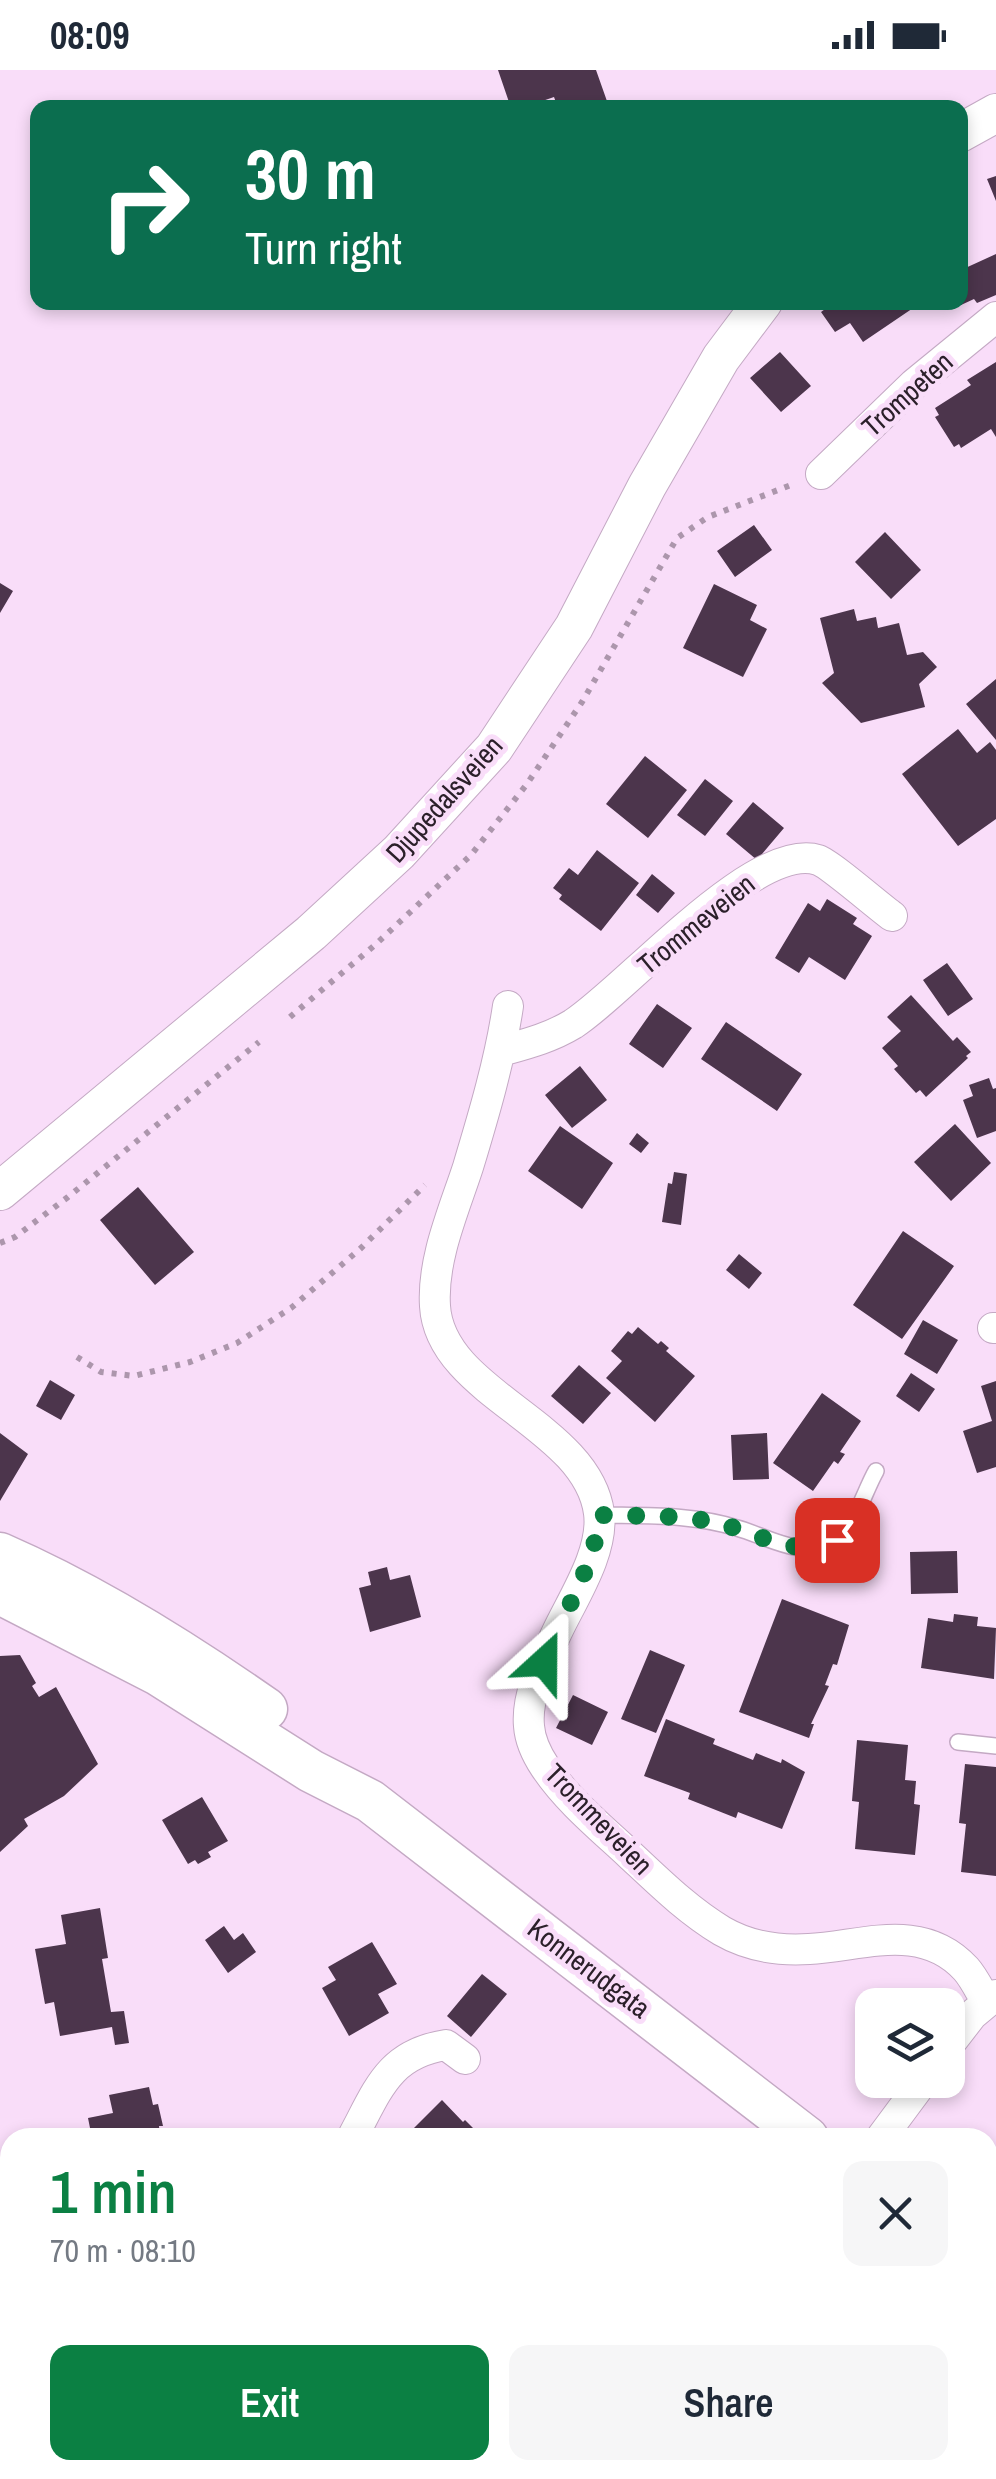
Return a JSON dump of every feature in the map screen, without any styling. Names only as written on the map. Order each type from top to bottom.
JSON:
[{"type":"main road","name":"Konnerudgata","points":[[0,1554],[94,1601],[217,1675],[325,1750],[370,1801]]},
{"type":"main road","name":"Konnerudgata","points":[[0,1593],[158,1674],[311,1771],[370,1801],[794,2128]]},
{"type":"street","points":[[968,129],[996,113]]},
{"type":"street","name":"Djupedalsveien","points":[[0,1191],[312,933],[399,852],[494,748],[574,627],[647,486],[720,358],[757,310]]},
{"type":"street","name":"Trompeten","points":[[821,474],[914,384],[996,318]]},
{"type":"street","name":"Trommeveien","points":[[501,1051],[544,1039],[574,1023],[610,996],[694,919],[771,866],[792,860],[819,860],[892,916]]},
{"type":"street","points":[[508,1006],[501,1051],[438,1270],[438,1324],[466,1366],[567,1453],[594,1491],[600,1515]]},
{"type":"street","name":"Trommeveien","points":[[600,1515],[592,1556],[552,1641],[530,1705],[532,1744],[544,1766],[603,1830],[662,1884],[725,1932],[765,1948],[788,1950],[896,1938],[929,1944],[966,1970],[991,1998]]},
{"type":"street","points":[[965,2027],[991,1998]]},
{"type":"street","points":[[358,2128],[397,2063],[419,2049],[446,2045],[464,2058]]},
{"type":"street","points":[[888,2128],[911,2098]]},
{"type":"lane","points":[[600,1515],[706,1521],[804,1549],[822,1548],[837,1540],[849,1525],[876,1471]]},
{"type":"lane","points":[[958,1742],[996,1746]]},
{"type":"path","points":[[0,1243],[14,1237],[259,1042]]},
{"type":"path","points":[[78,1356],[100,1372],[134,1376],[190,1362],[237,1343],[292,1308],[360,1249],[415,1191],[439,1175],[468,1168]]},
{"type":"building","points":[[498,70],[596,70],[607,100],[554,97],[508,100]]},
{"type":"building","points":[[996,176],[996,201],[987,179]]},
{"type":"building","points":[[996,254],[996,295],[977,303],[974,299],[968,302],[968,267]]},
{"type":"building","points":[[910,310],[863,342],[850,323],[835,332],[821,312]]},
{"type":"building","points":[[780,352],[811,386],[781,412],[750,378]]},
{"type":"building","points":[[996,362],[996,437],[991,429],[961,448],[959,444],[954,447],[935,417],[939,415],[935,408],[971,385],[967,380]]},
{"type":"building","points":[[754,525],[772,550],[735,577],[717,551]]},
{"type":"building","points":[[885,532],[921,570],[891,599],[855,562]]},
{"type":"building","points":[[0,583],[13,591],[0,613]]},
{"type":"building","points":[[714,584],[757,605],[750,620],[767,629],[743,677],[683,648]]},
{"type":"building","points":[[854,609],[857,621],[876,617],[878,628],[899,623],[907,655],[923,652],[937,667],[919,684],[925,707],[861,723],[822,683],[834,673],[820,618]]},
{"type":"building","points":[[996,679],[996,740],[966,704]]},
{"type":"building","points":[[958,729],[977,753],[990,742],[996,750],[996,819],[958,846],[902,774]]},
{"type":"building","points":[[645,756],[687,790],[648,838],[606,804]]},
{"type":"building","points":[[705,779],[733,801],[705,836],[677,815]]},
{"type":"building","points":[[753,802],[784,828],[757,860],[726,834]]},
{"type":"building","points":[[597,850],[639,883],[601,931],[559,899],[562,895],[553,888],[569,868],[578,875]]},
{"type":"building","points":[[652,874],[675,893],[658,913],[636,895]]},
{"type":"building","points":[[827,899],[857,918],[853,924],[872,936],[845,980],[809,957],[799,973],[775,958],[808,903],[820,911]]},
{"type":"building","points":[[947,963],[973,999],[948,1016],[923,980]]},
{"type":"building","points":[[911,995],[953,1041],[957,1037],[971,1052],[926,1097],[920,1090],[916,1093],[894,1069],[898,1066],[882,1048],[901,1031],[887,1017]]},
{"type":"building","points":[[657,1004],[692,1028],[663,1068],[629,1044]]},
{"type":"building","points":[[726,1022],[802,1074],[777,1111],[701,1059]]},
{"type":"building","points":[[580,1066],[607,1100],[572,1128],[545,1095]]},
{"type":"building","points":[[989,1078],[993,1089],[996,1088],[996,1131],[977,1138],[963,1100],[973,1096],[969,1085]]},
{"type":"building","points":[[955,1124],[991,1163],[951,1201],[914,1162]]},
{"type":"building","points":[[560,1126],[613,1163],[582,1209],[528,1171]]},
{"type":"building","points":[[637,1133],[649,1143],[641,1153],[629,1144]]},
{"type":"building","points":[[674,1172],[687,1174],[681,1225],[662,1222],[668,1183],[672,1184]]},
{"type":"building","points":[[138,1187],[194,1252],[155,1285],[100,1220]]},
{"type":"building","points":[[903,1231],[954,1266],[902,1339],[853,1305]]},
{"type":"building","points":[[739,1254],[762,1273],[749,1289],[726,1270]]},
{"type":"building","points":[[923,1320],[958,1340],[937,1374],[904,1354]]},
{"type":"building","points":[[638,1327],[658,1344],[661,1341],[669,1348],[666,1351],[695,1376],[655,1422],[606,1378],[622,1361],[611,1351],[628,1331],[632,1334]]},
{"type":"building","points":[[579,1365],[611,1393],[583,1424],[551,1396]]},
{"type":"building","points":[[911,1373],[935,1389],[919,1412],[896,1396]]},
{"type":"building","points":[[50,1380],[75,1395],[61,1420],[36,1406]]},
{"type":"building","points":[[996,1381],[996,1467],[977,1473],[963,1431],[992,1421],[981,1386]]},
{"type":"building","points":[[822,1393],[861,1421],[840,1452],[845,1454],[838,1464],[834,1461],[813,1491],[773,1463]]},
{"type":"building","points":[[0,1433],[28,1454],[0,1501]]},
{"type":"building","points":[[767,1433],[769,1479],[733,1480],[731,1435]]},
{"type":"building","points":[[957,1551],[958,1593],[911,1594],[910,1552]]},
{"type":"building","points":[[387,1567],[390,1580],[410,1575],[421,1617],[370,1632],[359,1588],[371,1585],[368,1572]]},
{"type":"building","points":[[782,1599],[849,1625],[809,1738],[739,1712]]},
{"type":"building","points":[[954,1614],[978,1617],[977,1626],[996,1628],[994,1679],[921,1668],[928,1618],[953,1622]]},
{"type":"building","points":[[650,1650],[685,1665],[656,1733],[621,1719]]},
{"type":"building","points":[[20,1655],[36,1683],[32,1686],[39,1697],[56,1687],[98,1764],[64,1796],[24,1819],[28,1826],[0,1852],[0,1656]]},
{"type":"building","points":[[573,1695],[608,1712],[592,1745],[556,1728]]},
{"type":"building","points":[[666,1719],[753,1760],[756,1753],[781,1763],[782,1759],[805,1772],[782,1829],[738,1812],[736,1818],[688,1799],[690,1793],[644,1776]]},
{"type":"building","points":[[857,1740],[908,1745],[905,1780],[916,1781],[914,1804],[920,1805],[915,1855],[855,1849],[859,1802],[852,1801]]},
{"type":"building","points":[[965,1764],[996,1767],[996,1876],[961,1872],[966,1824],[959,1823]]},
{"type":"building","points":[[202,1797],[228,1841],[208,1852],[211,1857],[188,1864],[162,1820]]},
{"type":"building","points":[[100,1908],[108,1958],[102,1959],[111,2012],[124,2011],[129,2043],[115,2045],[112,2027],[60,2036],[54,2002],[45,2004],[35,1949],[66,1944],[61,1915]]},
{"type":"building","points":[[224,1926],[234,1940],[243,1933],[256,1952],[228,1973],[205,1940]]},
{"type":"building","points":[[372,1942],[397,1984],[378,1994],[389,2013],[349,2036],[322,1988],[336,1980],[328,1967]]},
{"type":"building","points":[[482,1974],[507,1994],[471,2037],[447,2016]]},
{"type":"building","points":[[149,2087],[163,2126],[90,2128],[88,2118],[113,2113],[109,2095]]},
{"type":"building","points":[[442,2100],[473,2128],[414,2128]]},
{"type":"route","points":[[544,1662],[592,1556],[600,1515],[706,1521],[804,1549],[822,1548],[837,1540]]}]
